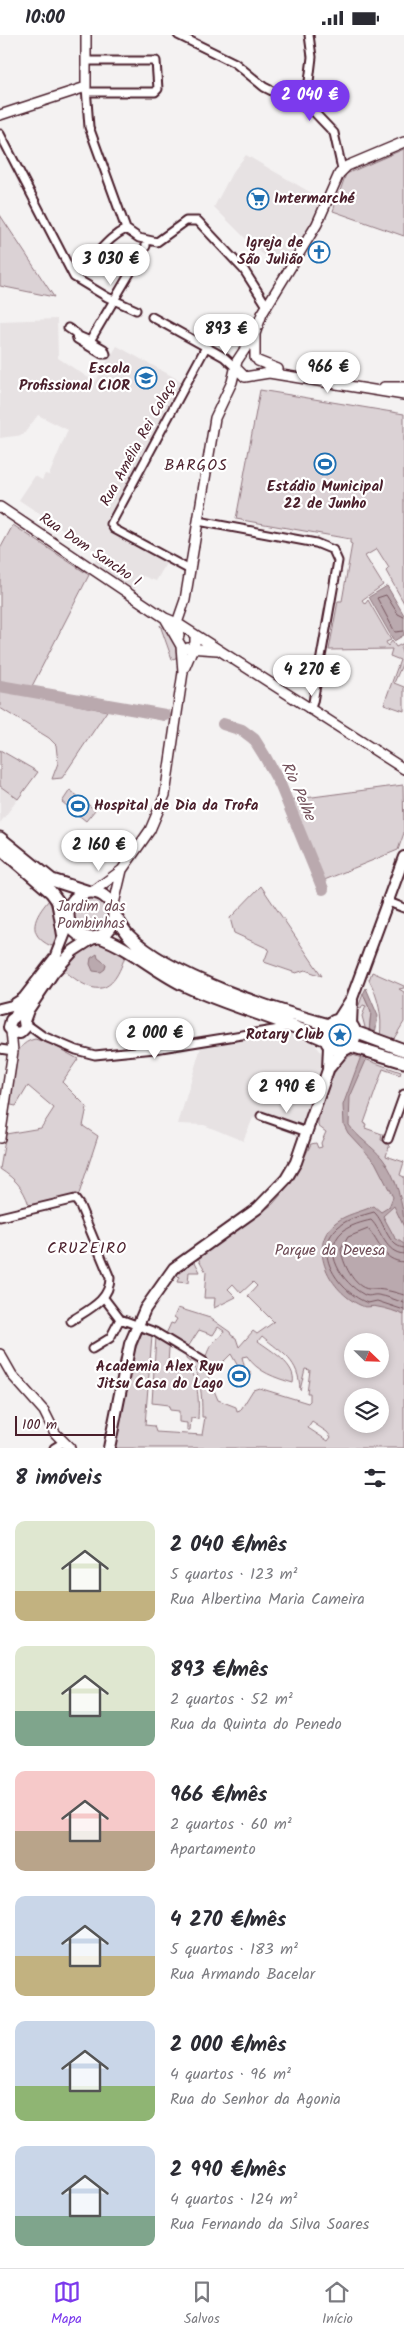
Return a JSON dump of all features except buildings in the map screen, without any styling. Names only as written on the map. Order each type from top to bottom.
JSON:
[{"type":"main road","points":[[0,838],[52,880],[105,897],[135,941],[185,973],[224,989],[353,1028],[404,1050]]},
{"type":"main road","points":[[0,848],[57,899],[78,935],[96,938],[125,948],[146,963],[188,987],[293,1027],[328,1043],[338,1050],[348,1048],[404,1062]]},
{"type":"main road","points":[[108,1448],[126,1359],[137,1325],[164,1279],[174,1268],[258,1208],[275,1193],[293,1167],[328,1070],[328,1043],[325,1032],[352,998],[386,901],[404,857]]},
{"type":"main road","points":[[0,1009],[12,1006],[24,998],[55,958],[63,940],[72,902],[82,894],[90,892]]},
{"type":"main road","points":[[57,899],[63,940]]},
{"type":"main road","points":[[18,1025],[63,960],[77,947],[96,938],[112,925],[113,911]]},
{"type":"main road","points":[[18,1025],[24,998]]},
{"type":"main road","points":[[328,1070],[348,1048],[353,1028],[352,998]]},
{"type":"main road","points":[[0,1009],[18,1025]]},
{"type":"main road","points":[[0,1019],[18,1025]]},
{"type":"street","points":[[86,35],[86,90],[91,133],[126,229],[146,241],[162,240],[186,221],[198,221],[240,265],[267,306]]},
{"type":"street","points":[[178,35],[236,63],[264,87],[306,106],[324,120],[334,133],[342,169]]},
{"type":"street","points":[[306,106],[312,57],[309,35]]},
{"type":"street","points":[[0,115],[86,90],[155,92],[158,89],[156,61],[86,61]]},
{"type":"street","points":[[0,134],[76,279],[136,310]]},
{"type":"street","points":[[183,671],[178,623],[185,600],[215,418],[228,392],[240,357],[256,335],[267,306],[317,224],[342,169],[404,142]]},
{"type":"street","points":[[73,273],[87,264],[110,239],[126,229]]},
{"type":"street","points":[[90,341],[146,246],[146,241]]},
{"type":"street","points":[[152,317],[224,357],[241,375],[251,377],[269,373],[404,395]]},
{"type":"street","points":[[68,328],[104,349],[106,353],[102,354],[77,339],[77,334]]},
{"type":"street","points":[[228,392],[251,377],[259,368],[256,359],[256,335]]},
{"type":"street","name":"Rua Amélia Rei Colaço","points":[[190,570],[114,529],[111,524],[206,347]]},
{"type":"street","points":[[224,357],[249,355],[275,369],[376,386],[404,387]]},
{"type":"street","name":"Rua Dom Sancho I","points":[[0,507],[165,618],[178,623],[310,710],[400,766],[404,774]]},
{"type":"street","points":[[198,521],[316,543],[333,550],[338,561],[310,710]]},
{"type":"street","points":[[90,892],[122,870],[150,829],[165,795],[183,671],[196,640],[186,621],[185,600]]},
{"type":"street","name":"Rua Dom Sancho I","points":[[165,618],[185,648],[217,650]]},
{"type":"street","points":[[180,640],[183,632],[192,633]]},
{"type":"street","points":[[187,659],[194,652],[203,649]]},
{"type":"street","points":[[113,911],[122,870]]},
{"type":"street","points":[[386,901],[404,908]]},
{"type":"street","points":[[0,1138],[18,1025],[76,1050],[95,1055],[116,1054],[293,1027]]},
{"type":"street","points":[[0,1049],[13,1051]]},
{"type":"street","points":[[388,1139],[404,1094]]},
{"type":"street","points":[[261,1116],[307,1132]]},
{"type":"street","points":[[0,1217],[75,1199],[80,1206],[110,1279],[110,1288],[104,1298],[70,1321]]},
{"type":"street","points":[[104,1298],[120,1319],[163,1336],[204,1361]]},
{"type":"street","points":[[92,1349],[110,1338],[120,1319]]},
{"type":"street","points":[[0,1353],[12,1375],[40,1405],[51,1427],[67,1445],[54,1448]]},
{"type":"shaded area","points":[[246,155],[320,198],[313,220],[282,268],[256,249],[214,207],[232,173]]},
{"type":"shaded area","points":[[57,319],[58,358],[95,382],[117,346],[181,381],[104,525],[112,529],[110,532],[167,562],[156,581],[143,576],[134,589],[94,563],[100,554],[19,500],[35,476],[42,480],[45,474],[49,475],[68,430],[38,415],[23,435],[0,438],[0,321]]},
{"type":"shaded area","points":[[0,786],[18,799],[0,823]]},
{"type":"shaded area","points":[[288,1033],[314,1043],[324,1056],[324,1067],[298,1136],[253,1118],[243,1141],[204,1125],[178,1124],[201,1047]]},
{"type":"green space","points":[[404,149],[404,236],[333,211],[346,174]]},
{"type":"green space","points":[[0,215],[54,297],[0,286]]},
{"type":"green space","name":"Estádio Municipal 22 de Junho","points":[[260,390],[404,414],[404,603],[386,571],[389,568],[377,549],[365,556],[383,585],[362,600],[365,604],[368,600],[391,640],[386,642],[388,646],[392,641],[396,647],[404,643],[401,649],[404,660],[394,683],[404,687],[404,711],[384,704],[400,660],[390,656],[392,649],[329,650],[338,601],[342,601],[352,544],[350,539],[236,519]]},
{"type":"green space","points":[[13,525],[89,575],[30,690],[0,682],[0,549]]},
{"type":"green space","points":[[160,625],[174,644],[177,653],[176,658],[172,659]]},
{"type":"green space","points":[[0,689],[107,711],[62,778],[52,779],[58,763],[56,745],[49,738],[0,708]]},
{"type":"green space","points":[[0,750],[38,772],[18,799],[0,786]]},
{"type":"green space","points":[[403,785],[404,833],[398,850],[322,881],[290,800]]},
{"type":"green space","name":"Hospital de Dia da Trofa","points":[[70,790],[95,810],[86,821],[62,802]]},
{"type":"green space","points":[[261,886],[322,976],[305,970],[296,973],[264,962],[269,949],[234,933],[230,918]]},
{"type":"green space","name":"Jardim das Pombinhas","points":[[91,897],[104,902],[109,915],[104,928],[91,933],[78,928],[73,915],[78,902]]},
{"type":"green space","points":[[49,900],[58,928],[57,943],[51,946],[38,936],[35,930],[37,918]]},
{"type":"green space","points":[[94,942],[110,947],[125,956],[113,980],[107,986],[99,988],[82,983],[61,968]]},
{"type":"green space","points":[[372,972],[404,986],[404,988],[399,989],[404,992],[404,1022],[393,1040],[380,1036],[379,1007],[369,980]]},
{"type":"green space","points":[[363,994],[371,1012],[369,1032],[366,1031],[362,1016],[366,1006],[363,1005],[361,1009],[358,1008]]},
{"type":"green space","points":[[35,1039],[51,1044],[78,1059],[62,1082],[87,1107],[83,1126],[98,1136],[78,1197],[29,1205],[18,1184],[0,1169],[6,1134],[41,1128],[54,1108],[28,1086],[16,1106],[11,1105],[12,1076],[16,1057],[20,1048],[26,1042]]},
{"type":"green space","name":"Parque da Devesa","points":[[353,1055],[401,1072],[400,1075],[383,1069],[364,1123],[366,1124],[365,1128],[382,1134],[381,1140],[390,1144],[386,1156],[404,1162],[400,1175],[404,1177],[404,1448],[115,1448],[135,1350],[142,1333],[152,1336],[145,1425],[154,1426],[156,1432],[202,1435],[205,1417],[202,1417],[200,1385],[195,1370],[186,1359],[186,1353],[204,1366],[218,1400],[236,1407],[237,1412],[240,1411],[253,1390],[259,1388],[308,1403],[310,1401],[310,1393],[307,1393],[310,1370],[305,1369],[300,1390],[297,1371],[293,1364],[262,1336],[258,1341],[287,1364],[293,1376],[293,1383],[261,1370],[247,1356],[242,1357],[245,1369],[252,1374],[247,1382],[231,1354],[212,1373],[209,1364],[205,1362],[210,1347],[224,1331],[218,1327],[213,1335],[199,1330],[188,1347],[166,1334],[171,1323],[174,1324],[177,1319],[174,1317],[178,1308],[210,1318],[236,1338],[239,1347],[253,1331],[257,1334],[274,1322],[248,1296],[257,1286],[253,1282],[241,1293],[233,1284],[228,1289],[236,1297],[214,1308],[215,1298],[204,1298],[206,1272],[198,1258],[273,1204],[293,1180],[311,1144],[316,1143],[318,1148],[322,1147],[321,1143],[326,1132],[318,1126],[318,1122],[322,1104],[334,1073],[346,1058]],"holes":[[[312,1422],[327,1432],[331,1437],[328,1441],[308,1428]]]},
{"type":"green space","points":[[194,1260],[200,1272],[189,1272],[188,1283],[177,1282],[179,1277],[177,1275]]},
{"type":"green space","points":[[156,1336],[173,1346],[169,1348],[168,1364],[187,1366],[194,1378],[198,1398],[198,1419],[191,1418],[190,1430],[187,1430],[187,1423],[179,1422],[179,1411],[170,1410],[168,1405],[152,1403]]},
{"type":"water","points":[[387,586],[404,615],[404,635],[394,641],[369,597]]},
{"type":"water","points":[[97,954],[98,958],[106,964],[105,969],[101,972],[93,971],[90,964],[91,958]]},
{"type":"water","points":[[366,988],[378,1016],[375,1034],[369,1032],[371,1012],[363,994]]},
{"type":"water","points":[[361,1056],[367,1058],[350,1097],[349,1125],[382,1158],[391,1173],[398,1191],[403,1210],[404,1227],[394,1206],[383,1216],[395,1238],[404,1244],[404,1315],[391,1310],[362,1306],[349,1299],[332,1280],[326,1269],[323,1257],[323,1245],[327,1233],[335,1223],[349,1215],[374,1206],[381,1212],[389,1207],[393,1197],[375,1162],[348,1133],[344,1125],[343,1105]]},
{"type":"waterway","name":"Rio Pelhe","points":[[0,686],[165,715]]},
{"type":"waterway","name":"Rio Pelhe","points":[[223,724],[242,730],[254,739],[264,755],[280,784],[323,889]]},
{"type":"place","name":"Intermarché","points":[[258,199]]},
{"type":"place","name":"Igreja de São Julião","points":[[319,252]]},
{"type":"place","name":"Escola Profissional CIOR","points":[[146,378]]},
{"type":"place","name":"Estádio Municipal 22 de Junho","points":[[325,464]]},
{"type":"place","name":"Hospital de Dia da Trofa","points":[[78,806]]},
{"type":"place","name":"Rotary Club","points":[[340,1035]]},
{"type":"place","name":"Academia Alex Ryu Jitsu Casa do Lago","points":[[239,1376]]},
{"type":"district","name":"BARGOS","points":[[196,465]]},
{"type":"district","name":"CRUZEIRO","points":[[87,1248]]}]
